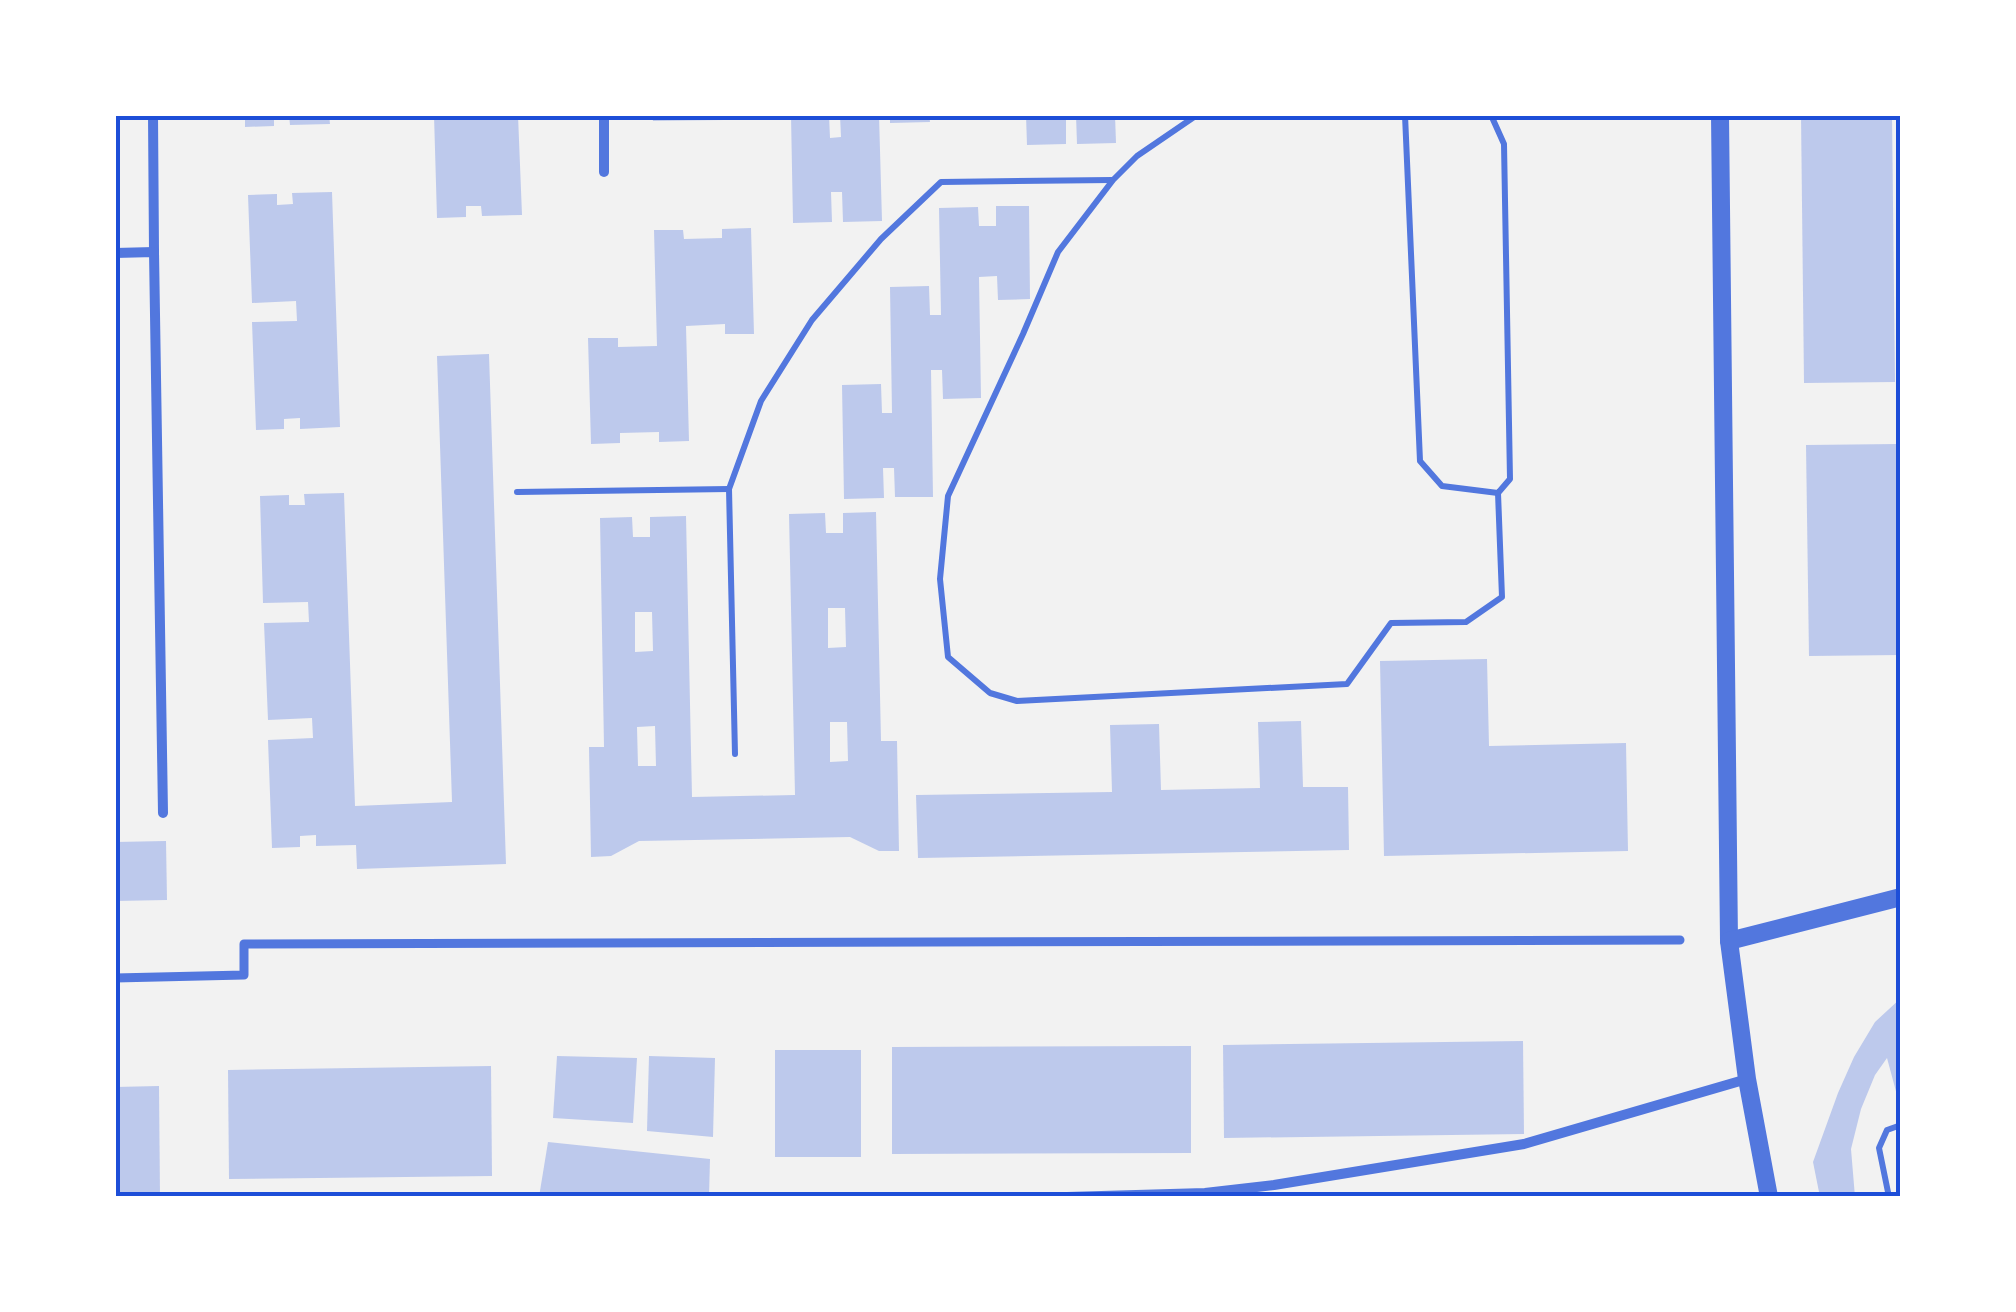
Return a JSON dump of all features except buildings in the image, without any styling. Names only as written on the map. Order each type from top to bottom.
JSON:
[{"type":"street","points":[[153,115],[164,813]]},
{"type":"street","points":[[604,115],[604,172]]},
{"type":"street","points":[[1720,115],[1730,941],[1748,1080],[1769,1197]]},
{"type":"street","points":[[115,253],[154,252]]},
{"type":"street","points":[[1730,941],[1901,897]]},
{"type":"street","points":[[115,978],[244,975],[244,944],[1680,940]]},
{"type":"street","points":[[1068,1197],[1206,1194],[1524,1144],[1748,1080]]},
{"type":"lane","points":[[1197,115],[1137,156],[1113,180],[1058,252],[948,496],[940,579],[948,657],[990,692],[1017,701],[1347,684],[1391,623],[1466,622],[1502,597],[1498,492],[1510,479],[1505,164],[1504,144],[1491,115]]},
{"type":"lane","points":[[1404,115],[1420,461],[1442,486],[1498,492]]},
{"type":"lane","points":[[735,754],[730,488],[760,401],[812,320],[881,240],[941,182],[1113,180]]},
{"type":"lane","points":[[517,492],[730,488]]},
{"type":"lane","points":[[1888,1197],[1880,1148],[1886,1130],[1901,1125]]}]
